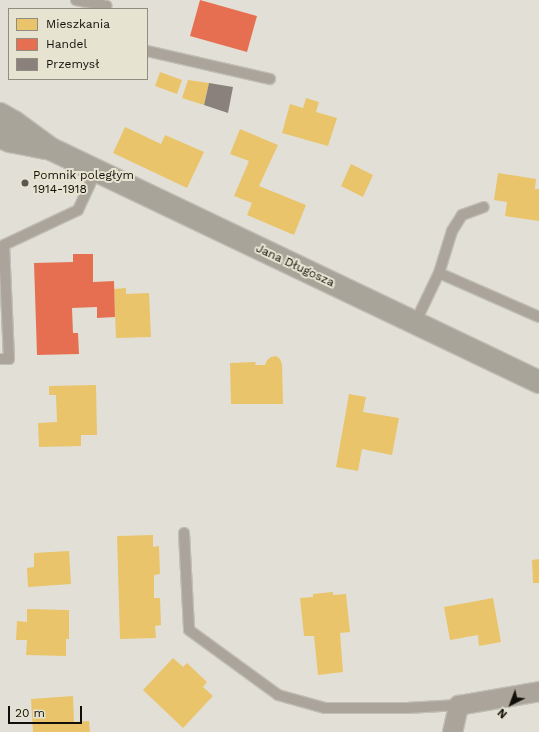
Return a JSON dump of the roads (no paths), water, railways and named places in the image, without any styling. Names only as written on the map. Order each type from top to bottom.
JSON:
[{"type":"street","name":"Jana Długosza","points":[[0,114],[14,122],[51,149],[539,382]]},
{"type":"street","name":"Jana Długosza","points":[[0,137],[10,141],[51,149]]},
{"type":"street","points":[[452,732],[458,705],[539,691]]},
{"type":"lane","points":[[76,0],[106,6],[106,8]]},
{"type":"lane","points":[[148,51],[270,79]]},
{"type":"lane","points":[[0,359],[9,358],[4,245],[78,210],[96,171]]},
{"type":"lane","points":[[415,323],[439,273],[452,231],[462,215],[484,207]]},
{"type":"lane","points":[[439,273],[539,317]]},
{"type":"lane","points":[[184,533],[189,630],[278,695],[325,708],[406,708],[458,705]]},
{"type":"place","name":"Pomnik poległym 1914-1918","points":[[25,183]]}]
